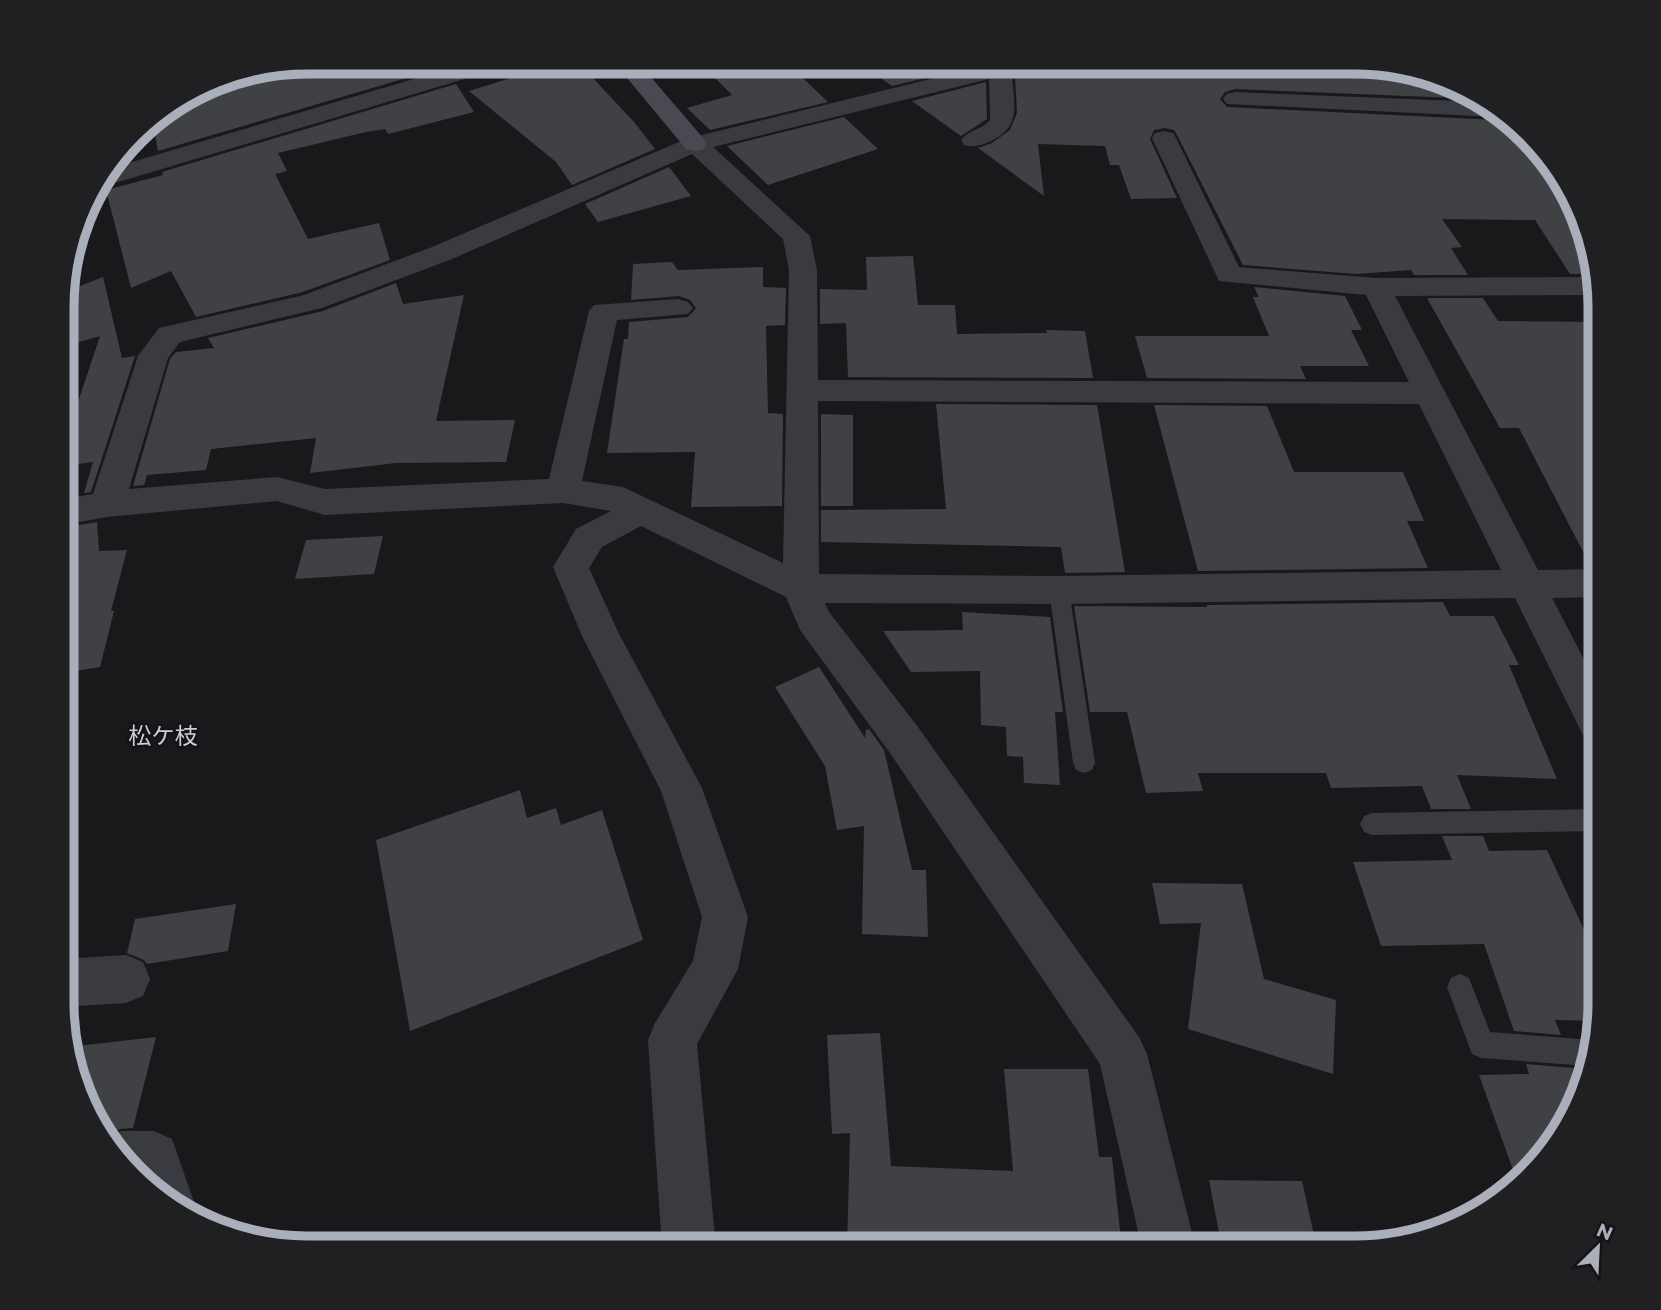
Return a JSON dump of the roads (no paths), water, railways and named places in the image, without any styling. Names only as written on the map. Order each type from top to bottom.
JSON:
[{"type":"street","points":[[114,176],[456,74]]},
{"type":"street","points":[[636,74],[695,144],[796,236],[803,270],[801,588],[813,619],[904,740],[1122,1054],[1166,1236]]},
{"type":"street","points":[[107,504],[153,356],[170,335],[312,302],[442,253],[695,144],[980,74]]},
{"type":"street","points":[[973,140],[995,130],[1002,121],[1000,74]]},
{"type":"street","points":[[1235,99],[1477,109]]},
{"type":"street","points":[[1164,138],[1229,275],[1376,287],[1587,286]]},
{"type":"street","points":[[1376,287],[1587,703]]},
{"type":"street","points":[[563,491],[604,311],[678,309]]},
{"type":"street","points":[[801,390],[1430,393]]},
{"type":"street","points":[[74,510],[107,504],[277,489],[325,502],[563,491],[611,496],[801,588],[1059,590],[1588,583]]},
{"type":"street","points":[[641,510],[589,538],[571,567],[601,636],[681,788],[724,916],[715,969],[672,1040],[688,1236]]},
{"type":"street","points":[[74,982],[125,979]]},
{"type":"street","points":[[131,1157],[154,1157],[162,1186]]},
{"type":"lane","points":[[1059,590],[1084,763]]},
{"type":"lane","points":[[1372,824],[1587,820]]},
{"type":"lane","points":[[1460,987],[1481,1045],[1582,1052]]},
{"type":"district","name":"松ケ枝","points":[[163,736]]}]
